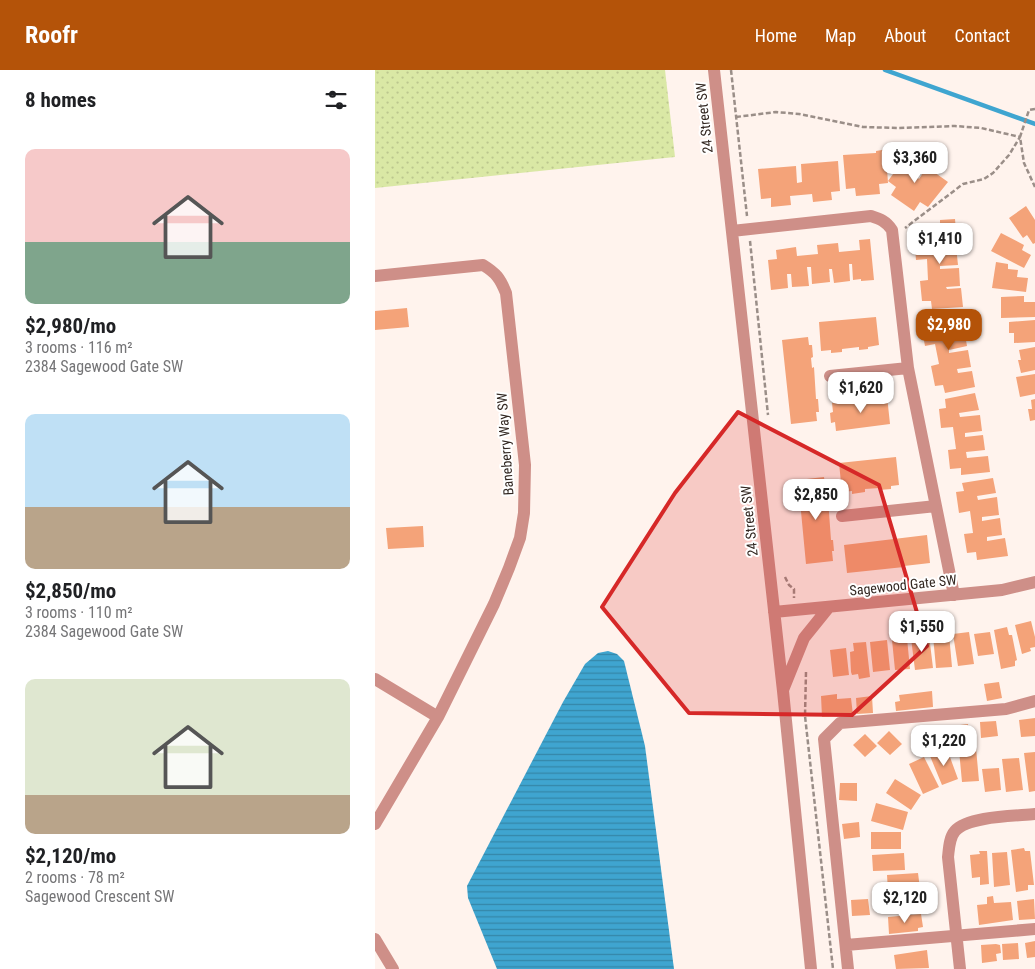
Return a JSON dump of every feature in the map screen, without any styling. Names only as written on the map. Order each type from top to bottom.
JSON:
[{"type":"street","name":"24 Street SW","points":[[714,70],[783,691],[811,969]]},
{"type":"street","points":[[732,231],[871,216],[881,219],[892,230],[908,368],[954,595]]},
{"type":"street","name":"Baneberry Way SW","points":[[375,276],[483,265],[501,280],[506,292],[525,465],[524,513],[520,538],[494,604],[438,717],[375,824]]},
{"type":"street","points":[[830,376],[908,368]]},
{"type":"street","points":[[842,516],[936,506]]},
{"type":"street","name":"Sagewood Gate SW","points":[[774,612],[1002,590],[1035,582]]},
{"type":"street","points":[[783,691],[804,638],[829,607]]},
{"type":"street","points":[[375,679],[438,717]]},
{"type":"street","points":[[848,969],[824,739],[840,723],[1006,709],[1035,701]]},
{"type":"street","points":[[961,969],[948,857],[950,841],[955,831],[977,820],[1035,814]]},
{"type":"street","points":[[846,945],[1035,929]]},
{"type":"street","points":[[375,939],[393,969]]},
{"type":"path","points":[[731,70],[768,418]]},
{"type":"path","points":[[894,237],[963,184],[984,179],[993,173],[1009,155],[1020,137],[1029,110],[1035,109]]},
{"type":"path","points":[[736,117],[776,112],[799,114],[863,127],[955,126],[981,128],[1020,137]]},
{"type":"path","points":[[1020,137],[1025,163],[1035,187]]},
{"type":"path","points":[[785,577],[789,585],[794,589]]},
{"type":"highlighted area","points":[[738,412],[879,485],[927,646],[852,715],[689,713],[602,607],[675,493]]},
{"type":"green space","points":[[375,70],[665,70],[675,157],[375,188]]},
{"type":"water","points":[[608,651],[617,654],[624,661],[645,746],[674,969],[497,969],[468,898],[467,886],[563,702],[585,664],[598,653]]},
{"type":"building","points":[[888,149],[888,183],[879,184],[880,194],[856,196],[855,188],[846,189],[843,155],[876,153],[876,151]]},
{"type":"building","points":[[901,153],[922,167],[916,176],[919,179],[927,167],[948,182],[928,207],[920,202],[914,211],[891,195],[896,187],[888,181],[896,170],[892,167]]},
{"type":"building","points":[[838,161],[840,191],[831,192],[832,200],[813,202],[812,194],[790,196],[791,205],[771,207],[771,198],[761,199],[758,169],[796,166],[797,183],[802,182],[801,164]]},
{"type":"building","points":[[1026,206],[1035,220],[1035,243],[1033,244],[1027,235],[1023,238],[1009,218]]},
{"type":"building","points":[[955,219],[957,243],[945,244],[946,247],[956,246],[958,265],[940,266],[940,269],[959,268],[960,286],[946,287],[947,289],[961,288],[963,307],[932,309],[931,301],[922,301],[920,281],[928,280],[927,259],[916,260],[914,236],[923,235],[923,225],[940,224],[940,220]]},
{"type":"building","points":[[1001,233],[1024,245],[1022,250],[1031,255],[1024,268],[991,251]]},
{"type":"building","points":[[870,239],[874,280],[853,280],[852,264],[849,264],[850,281],[834,283],[832,269],[829,269],[830,282],[812,284],[811,267],[807,267],[809,286],[792,287],[791,274],[787,274],[788,288],[771,290],[768,260],[777,259],[776,250],[796,247],[797,256],[818,254],[817,245],[838,243],[839,252],[860,250],[859,240]]},
{"type":"building","points":[[996,262],[1008,264],[1008,269],[1018,270],[1017,277],[1028,278],[1026,292],[992,288]]},
{"type":"building","points":[[1024,296],[1024,302],[1035,302],[1035,317],[1001,318],[1001,297]]},
{"type":"building","points":[[407,308],[409,327],[375,330],[375,311]]},
{"type":"building","points":[[960,309],[963,326],[949,329],[950,332],[964,329],[967,346],[949,350],[949,353],[968,350],[971,367],[957,369],[958,373],[972,371],[975,387],[945,393],[943,385],[935,386],[931,366],[939,364],[935,344],[925,346],[921,325],[931,323],[929,315]]},
{"type":"building","points":[[876,317],[879,345],[859,350],[859,347],[842,349],[842,352],[831,353],[831,350],[821,351],[819,322]]},
{"type":"building","points":[[1035,320],[1035,342],[1014,343],[1014,333],[1009,333],[1009,322]]},
{"type":"building","points":[[808,337],[809,345],[812,345],[812,368],[814,367],[816,399],[818,399],[819,412],[816,412],[817,421],[791,424],[782,340]]},
{"type":"building","points":[[1035,347],[1035,370],[1021,373],[1018,360],[1021,360],[1019,350]]},
{"type":"building","points":[[1035,374],[1035,394],[1020,397],[1016,377]]},
{"type":"building","points":[[975,393],[979,410],[959,413],[960,417],[980,415],[982,431],[965,433],[965,437],[983,435],[985,450],[966,452],[967,458],[988,456],[990,472],[961,475],[961,468],[950,469],[948,450],[956,449],[953,427],[941,428],[939,409],[946,408],[945,399]]},
{"type":"building","points":[[887,396],[890,424],[836,431],[835,422],[831,423],[832,403]]},
{"type":"building","points":[[1035,399],[1035,420],[1030,421],[1028,409],[1032,409],[1031,400]]},
{"type":"building","points":[[896,457],[899,485],[891,486],[891,489],[865,489],[865,492],[852,494],[852,491],[842,492],[839,463]]},
{"type":"building","points":[[824,477],[825,485],[827,485],[831,540],[833,540],[833,561],[806,564],[798,480]]},
{"type":"building","points":[[993,478],[996,493],[977,496],[978,500],[997,497],[999,515],[982,517],[982,521],[1000,518],[1002,535],[987,537],[987,541],[1005,538],[1008,556],[977,560],[976,552],[967,553],[964,534],[973,533],[970,511],[959,513],[956,492],[964,491],[962,483]]},
{"type":"building","points":[[423,526],[424,547],[388,549],[386,528]]},
{"type":"building","points":[[927,535],[930,563],[847,573],[844,545]]},
{"type":"building","points":[[1031,621],[1035,637],[1035,647],[1030,648],[1031,651],[1022,654],[1015,625]]},
{"type":"building","points":[[1007,627],[1009,635],[1012,635],[1017,660],[1015,661],[1015,666],[1001,669],[994,630]]},
{"type":"building","points":[[969,632],[974,664],[958,666],[953,634]]},
{"type":"building","points":[[990,632],[994,654],[978,656],[974,634]]},
{"type":"building","points":[[949,634],[952,667],[936,668],[933,636]]},
{"type":"building","points":[[929,635],[933,668],[915,670],[911,638]]},
{"type":"building","points":[[907,638],[910,669],[895,670],[892,640]]},
{"type":"building","points":[[887,640],[890,670],[873,672],[870,642]]},
{"type":"building","points":[[866,642],[870,677],[859,679],[858,674],[852,675],[851,672],[850,652],[854,651],[853,643]]},
{"type":"building","points":[[846,648],[849,675],[833,677],[830,650]]},
{"type":"building","points":[[999,682],[1002,698],[987,701],[984,684]]},
{"type":"building","points":[[932,691],[933,707],[896,711],[895,702],[900,701],[899,695]]},
{"type":"building","points":[[837,694],[837,699],[851,698],[853,715],[822,717],[821,696]]},
{"type":"building","points":[[872,696],[873,713],[857,714],[856,698]]},
{"type":"building","points":[[1035,718],[1035,736],[1021,737],[1019,720]]},
{"type":"building","points":[[996,721],[998,736],[981,738],[980,722]]},
{"type":"building","points":[[968,724],[969,740],[953,741],[952,726]]},
{"type":"building","points":[[889,731],[902,744],[890,755],[877,743]]},
{"type":"building","points":[[865,734],[877,746],[865,757],[853,745]]},
{"type":"building","points":[[976,748],[979,781],[962,782],[959,750]]},
{"type":"building","points":[[947,749],[958,779],[942,785],[930,756]]},
{"type":"building","points":[[1035,752],[1035,791],[1029,792],[1024,753]]},
{"type":"building","points":[[924,757],[939,787],[923,794],[909,764]]},
{"type":"building","points":[[1019,758],[1023,790],[1006,792],[1002,759]]},
{"type":"building","points":[[999,768],[1001,790],[985,792],[982,769]]},
{"type":"building","points":[[895,779],[921,795],[911,810],[886,793]]},
{"type":"building","points":[[840,783],[857,783],[857,801],[839,800]]},
{"type":"building","points":[[876,803],[908,812],[903,830],[871,821]]},
{"type":"building","points":[[859,822],[860,837],[844,839],[842,824]]},
{"type":"building","points":[[871,832],[901,832],[901,849],[871,849]]},
{"type":"building","points":[[1024,848],[1025,851],[1030,851],[1034,885],[1028,885],[1028,890],[1016,892],[1011,850]]},
{"type":"building","points":[[979,851],[987,851],[989,884],[980,885],[980,877],[972,878],[970,855],[980,854]]},
{"type":"building","points":[[1007,852],[1010,885],[994,887],[992,853]]},
{"type":"building","points":[[904,853],[905,870],[873,871],[872,855]]},
{"type":"building","points":[[918,873],[920,889],[888,891],[887,875]]},
{"type":"building","points":[[922,893],[923,910],[891,913],[890,895]]},
{"type":"building","points":[[993,896],[994,903],[1011,902],[1013,920],[979,925],[977,905],[987,904],[987,897]]},
{"type":"building","points":[[868,899],[870,915],[852,916],[851,900]]},
{"type":"building","points":[[1034,899],[1035,919],[1019,920],[1017,901]]},
{"type":"building","points":[[921,914],[923,927],[918,928],[918,931],[889,934],[888,917]]},
{"type":"building","points":[[1035,941],[1035,957],[1027,958],[1025,943]]},
{"type":"building","points":[[1018,943],[1019,959],[1003,960],[1002,944]]},
{"type":"building","points":[[981,945],[1000,945],[1001,953],[996,954],[997,961],[982,963]]},
{"type":"building","points":[[927,950],[929,968],[896,969],[894,955]]},
{"type":"waterway","points":[[885,70],[1035,124]]}]
